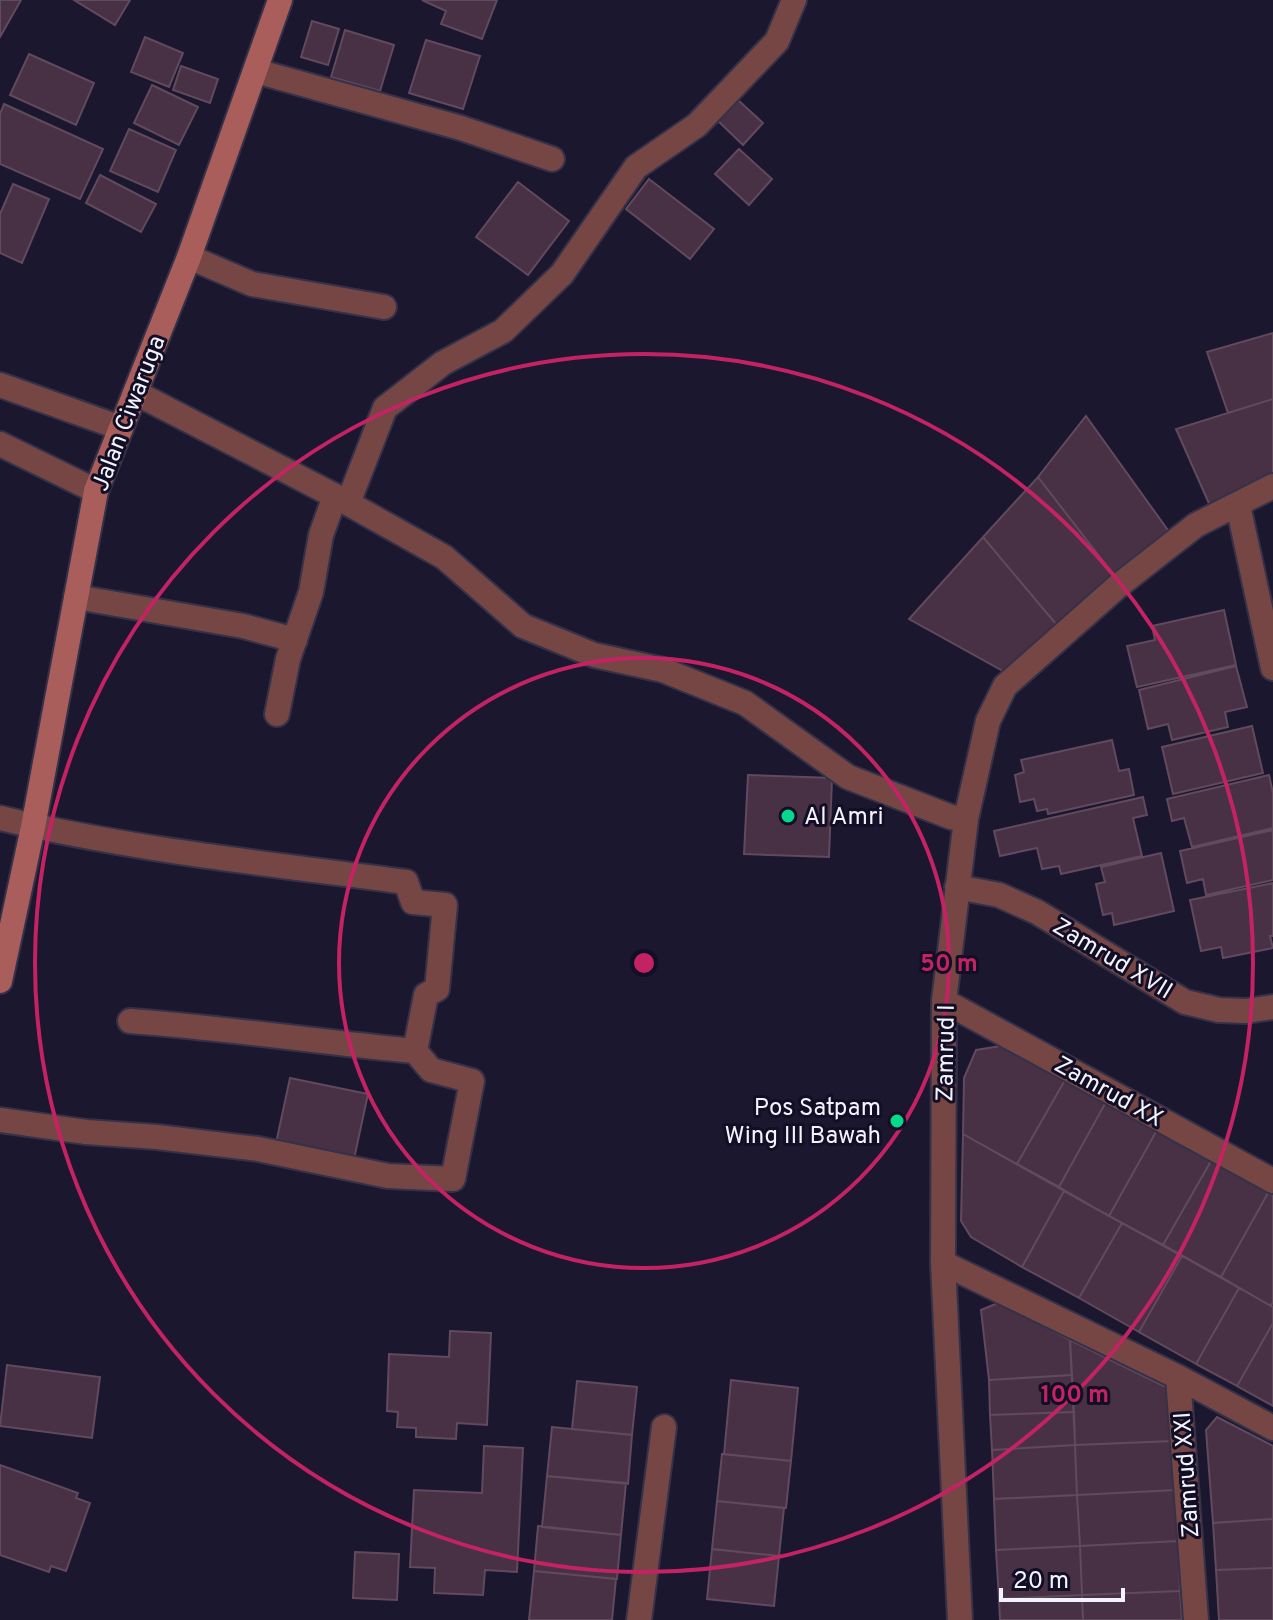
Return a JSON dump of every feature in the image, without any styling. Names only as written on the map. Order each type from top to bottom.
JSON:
[{"type":"street","name":"Jalan Ciwaruga","points":[[0,981],[33,827],[96,491],[189,257],[280,0]]},
{"type":"street","points":[[277,714],[288,659],[311,592],[321,535],[342,499],[385,408],[443,363],[503,331],[552,284],[636,167],[697,125],[777,41],[794,0]]},
{"type":"street","points":[[256,71],[461,128],[552,159]]},
{"type":"street","points":[[189,257],[252,284],[384,307]]},
{"type":"street","points":[[0,385],[121,428]]},
{"type":"street","points":[[136,393],[342,499],[444,557],[523,626],[594,655],[663,670],[745,703],[848,777],[951,817],[966,819]]},
{"type":"street","points":[[0,444],[96,491]]},
{"type":"street","name":"Zamrud I","points":[[960,1620],[943,1263],[944,1001],[966,819],[988,721],[1005,686],[1118,586],[1196,525],[1273,486]]},
{"type":"street","points":[[1238,505],[1273,668]]},
{"type":"street","points":[[76,597],[243,626],[295,640]]},
{"type":"street","points":[[0,818],[33,827],[235,859],[406,882],[413,902],[445,905],[437,989],[426,995],[415,1051]]},
{"type":"street","name":"Zamrud XVII","points":[[957,887],[999,895],[1037,912],[1185,1002],[1219,1010],[1246,1011],[1273,1007]]},
{"type":"street","name":"Zamrud XX","points":[[944,1001],[1273,1181]]},
{"type":"street","points":[[0,1120],[258,1149],[388,1176],[453,1179],[472,1081],[431,1070],[415,1051],[325,1043],[229,1029],[130,1021]]},
{"type":"street","points":[[943,1263],[1178,1377],[1273,1428]]},
{"type":"street","name":"Zamrud XXI","points":[[1178,1377],[1196,1620]]},
{"type":"street","points":[[639,1620],[664,1427]]},
{"type":"building","points":[[0,0],[21,0],[0,37]]},
{"type":"building","points":[[74,0],[130,0],[115,25]]},
{"type":"building","points":[[422,0],[497,0],[482,39],[441,24],[446,11]]},
{"type":"building","points":[[312,21],[339,29],[328,65],[301,57]]},
{"type":"building","points":[[345,30],[394,45],[380,91],[331,77]]},
{"type":"building","points":[[145,37],[183,53],[169,87],[131,72]]},
{"type":"building","points":[[426,40],[480,56],[463,109],[409,93]]},
{"type":"building","points":[[29,54],[94,83],[76,125],[10,95]]},
{"type":"building","points":[[181,66],[218,79],[210,103],[173,90]]},
{"type":"building","points":[[152,85],[198,107],[179,145],[134,123]]},
{"type":"building","points":[[738,100],[763,123],[743,145],[718,121]]},
{"type":"building","points":[[4,104],[103,149],[80,199],[0,164],[0,114]]},
{"type":"building","points":[[129,129],[176,150],[158,192],[110,171]]},
{"type":"building","points":[[739,149],[772,179],[749,205],[715,174]]},
{"type":"building","points":[[100,175],[156,204],[141,232],[86,203]]},
{"type":"building","points":[[649,179],[714,229],[690,259],[626,209]]},
{"type":"building","points":[[518,182],[569,221],[528,275],[476,237]]},
{"type":"building","points":[[13,184],[49,199],[22,263],[0,253],[0,214]]},
{"type":"building","points":[[1273,333],[1273,399],[1228,413],[1207,352]]},
{"type":"building","points":[[1273,399],[1273,472],[1211,508],[1176,429]]},
{"type":"building","points":[[1086,416],[1175,540],[1116,578],[1038,477]]},
{"type":"building","points":[[1038,477],[1116,578],[1061,630],[983,537]]},
{"type":"building","points":[[983,537],[1061,630],[1012,676],[909,619]]},
{"type":"building","points":[[1224,610],[1236,665],[1137,687],[1127,646],[1155,640],[1152,626]]},
{"type":"building","points":[[1236,666],[1247,707],[1225,712],[1228,727],[1172,740],[1168,724],[1148,729],[1139,690]]},
{"type":"building","points":[[1252,726],[1263,773],[1173,794],[1162,747]]},
{"type":"building","points":[[1112,740],[1119,771],[1129,769],[1134,795],[1048,814],[1047,809],[1037,811],[1034,799],[1020,802],[1015,775],[1024,772],[1021,760]]},
{"type":"building","name":"Al Amri","points":[[748,775],[832,778],[829,857],[744,854]]},
{"type":"building","points":[[1269,775],[1273,793],[1273,828],[1192,847],[1184,818],[1172,821],[1167,799]]},
{"type":"building","points":[[1143,797],[1147,815],[1133,818],[1142,856],[1061,874],[1059,866],[1042,869],[1037,848],[1000,856],[994,831]]},
{"type":"building","points":[[1273,830],[1273,880],[1206,895],[1203,879],[1187,883],[1180,851]]},
{"type":"building","points":[[1161,853],[1174,911],[1114,925],[1112,913],[1103,915],[1096,884],[1105,882],[1101,867]]},
{"type":"building","points":[[1273,883],[1273,936],[1270,936],[1273,948],[1223,958],[1221,947],[1201,951],[1190,900]]},
{"type":"building","points":[[1013,1044],[1065,1080],[1017,1164],[963,1134],[964,1078],[976,1050]]},
{"type":"building","points":[[290,1078],[368,1094],[354,1159],[276,1143]]},
{"type":"building","points":[[1065,1080],[1106,1102],[1059,1187],[1017,1164]]},
{"type":"building","points":[[1106,1102],[1157,1130],[1109,1216],[1059,1187]]},
{"type":"building","points":[[1157,1130],[1211,1161],[1163,1245],[1109,1216]]},
{"type":"building","points":[[963,1134],[1064,1191],[1022,1267],[971,1237],[961,1221]]},
{"type":"building","points":[[1211,1161],[1268,1193],[1221,1277],[1163,1245]]},
{"type":"building","points":[[1064,1191],[1122,1223],[1079,1298],[1022,1267]]},
{"type":"building","points":[[1268,1193],[1273,1195],[1271,1306],[1221,1277]]},
{"type":"building","points":[[1122,1223],[1182,1256],[1139,1332],[1079,1298]]},
{"type":"building","points":[[1182,1256],[1239,1288],[1196,1364],[1139,1332]]},
{"type":"building","points":[[1239,1288],[1273,1307],[1273,1323],[1237,1386],[1196,1364]]},
{"type":"building","points":[[1000,1302],[1070,1340],[1072,1375],[989,1380],[981,1310]]},
{"type":"building","points":[[1273,1323],[1273,1406],[1237,1386]]},
{"type":"building","points":[[450,1331],[491,1333],[487,1425],[457,1423],[456,1439],[416,1437],[416,1428],[397,1427],[398,1412],[387,1411],[389,1354],[449,1357]]},
{"type":"building","points":[[1070,1340],[1168,1388],[1173,1441],[1075,1445]]},
{"type":"building","points":[[7,1365],[100,1377],[92,1438],[0,1426]]},
{"type":"building","points":[[1072,1375],[1074,1412],[990,1415],[989,1380]]},
{"type":"building","points":[[731,1380],[798,1388],[791,1461],[724,1454]]},
{"type":"building","points":[[577,1381],[637,1387],[632,1435],[572,1429]]},
{"type":"building","points":[[1074,1412],[1075,1445],[992,1450],[990,1415]]},
{"type":"building","points":[[1217,1417],[1273,1446],[1273,1519],[1213,1523],[1206,1430]]},
{"type":"building","points":[[552,1427],[632,1435],[628,1484],[547,1476]]},
{"type":"building","points":[[1173,1441],[1176,1490],[1077,1495],[1075,1445]]},
{"type":"building","points":[[1075,1445],[1077,1495],[994,1499],[992,1450]]},
{"type":"building","points":[[484,1446],[523,1448],[517,1572],[485,1570],[483,1595],[434,1593],[435,1568],[410,1567],[414,1490],[482,1493]]},
{"type":"building","points":[[722,1454],[791,1461],[786,1508],[717,1501]]},
{"type":"building","points":[[0,1465],[78,1493],[76,1498],[90,1503],[66,1571],[51,1566],[49,1572],[0,1555]]},
{"type":"building","points":[[547,1476],[626,1483],[621,1535],[542,1527]]},
{"type":"building","points":[[1176,1490],[1178,1541],[1080,1546],[1077,1495]]},
{"type":"building","points":[[1077,1495],[1080,1546],[996,1550],[994,1499]]},
{"type":"building","points":[[717,1501],[784,1508],[779,1556],[712,1549]]},
{"type":"building","points":[[1273,1519],[1273,1568],[1216,1570],[1213,1523]]},
{"type":"building","points":[[538,1526],[621,1535],[617,1579],[534,1571]]},
{"type":"building","points":[[1178,1541],[1180,1591],[1082,1595],[1080,1546]]},
{"type":"building","points":[[1080,1546],[1082,1595],[999,1599],[996,1550]]},
{"type":"building","points":[[712,1549],[779,1556],[774,1606],[707,1599]]},
{"type":"building","points":[[355,1552],[399,1554],[397,1600],[353,1598]]},
{"type":"building","points":[[1273,1568],[1273,1620],[1219,1620],[1216,1570]]},
{"type":"building","points":[[534,1571],[616,1579],[612,1620],[529,1620]]},
{"type":"building","points":[[1180,1591],[1182,1620],[1083,1620],[1082,1595]]},
{"type":"building","points":[[1082,1595],[1083,1620],[1000,1620],[999,1599]]},
{"type":"place","name":"Al Amri","points":[[788,816]]},
{"type":"place","name":"Pos Satpam Wing III Bawah","points":[[897,1121]]}]
